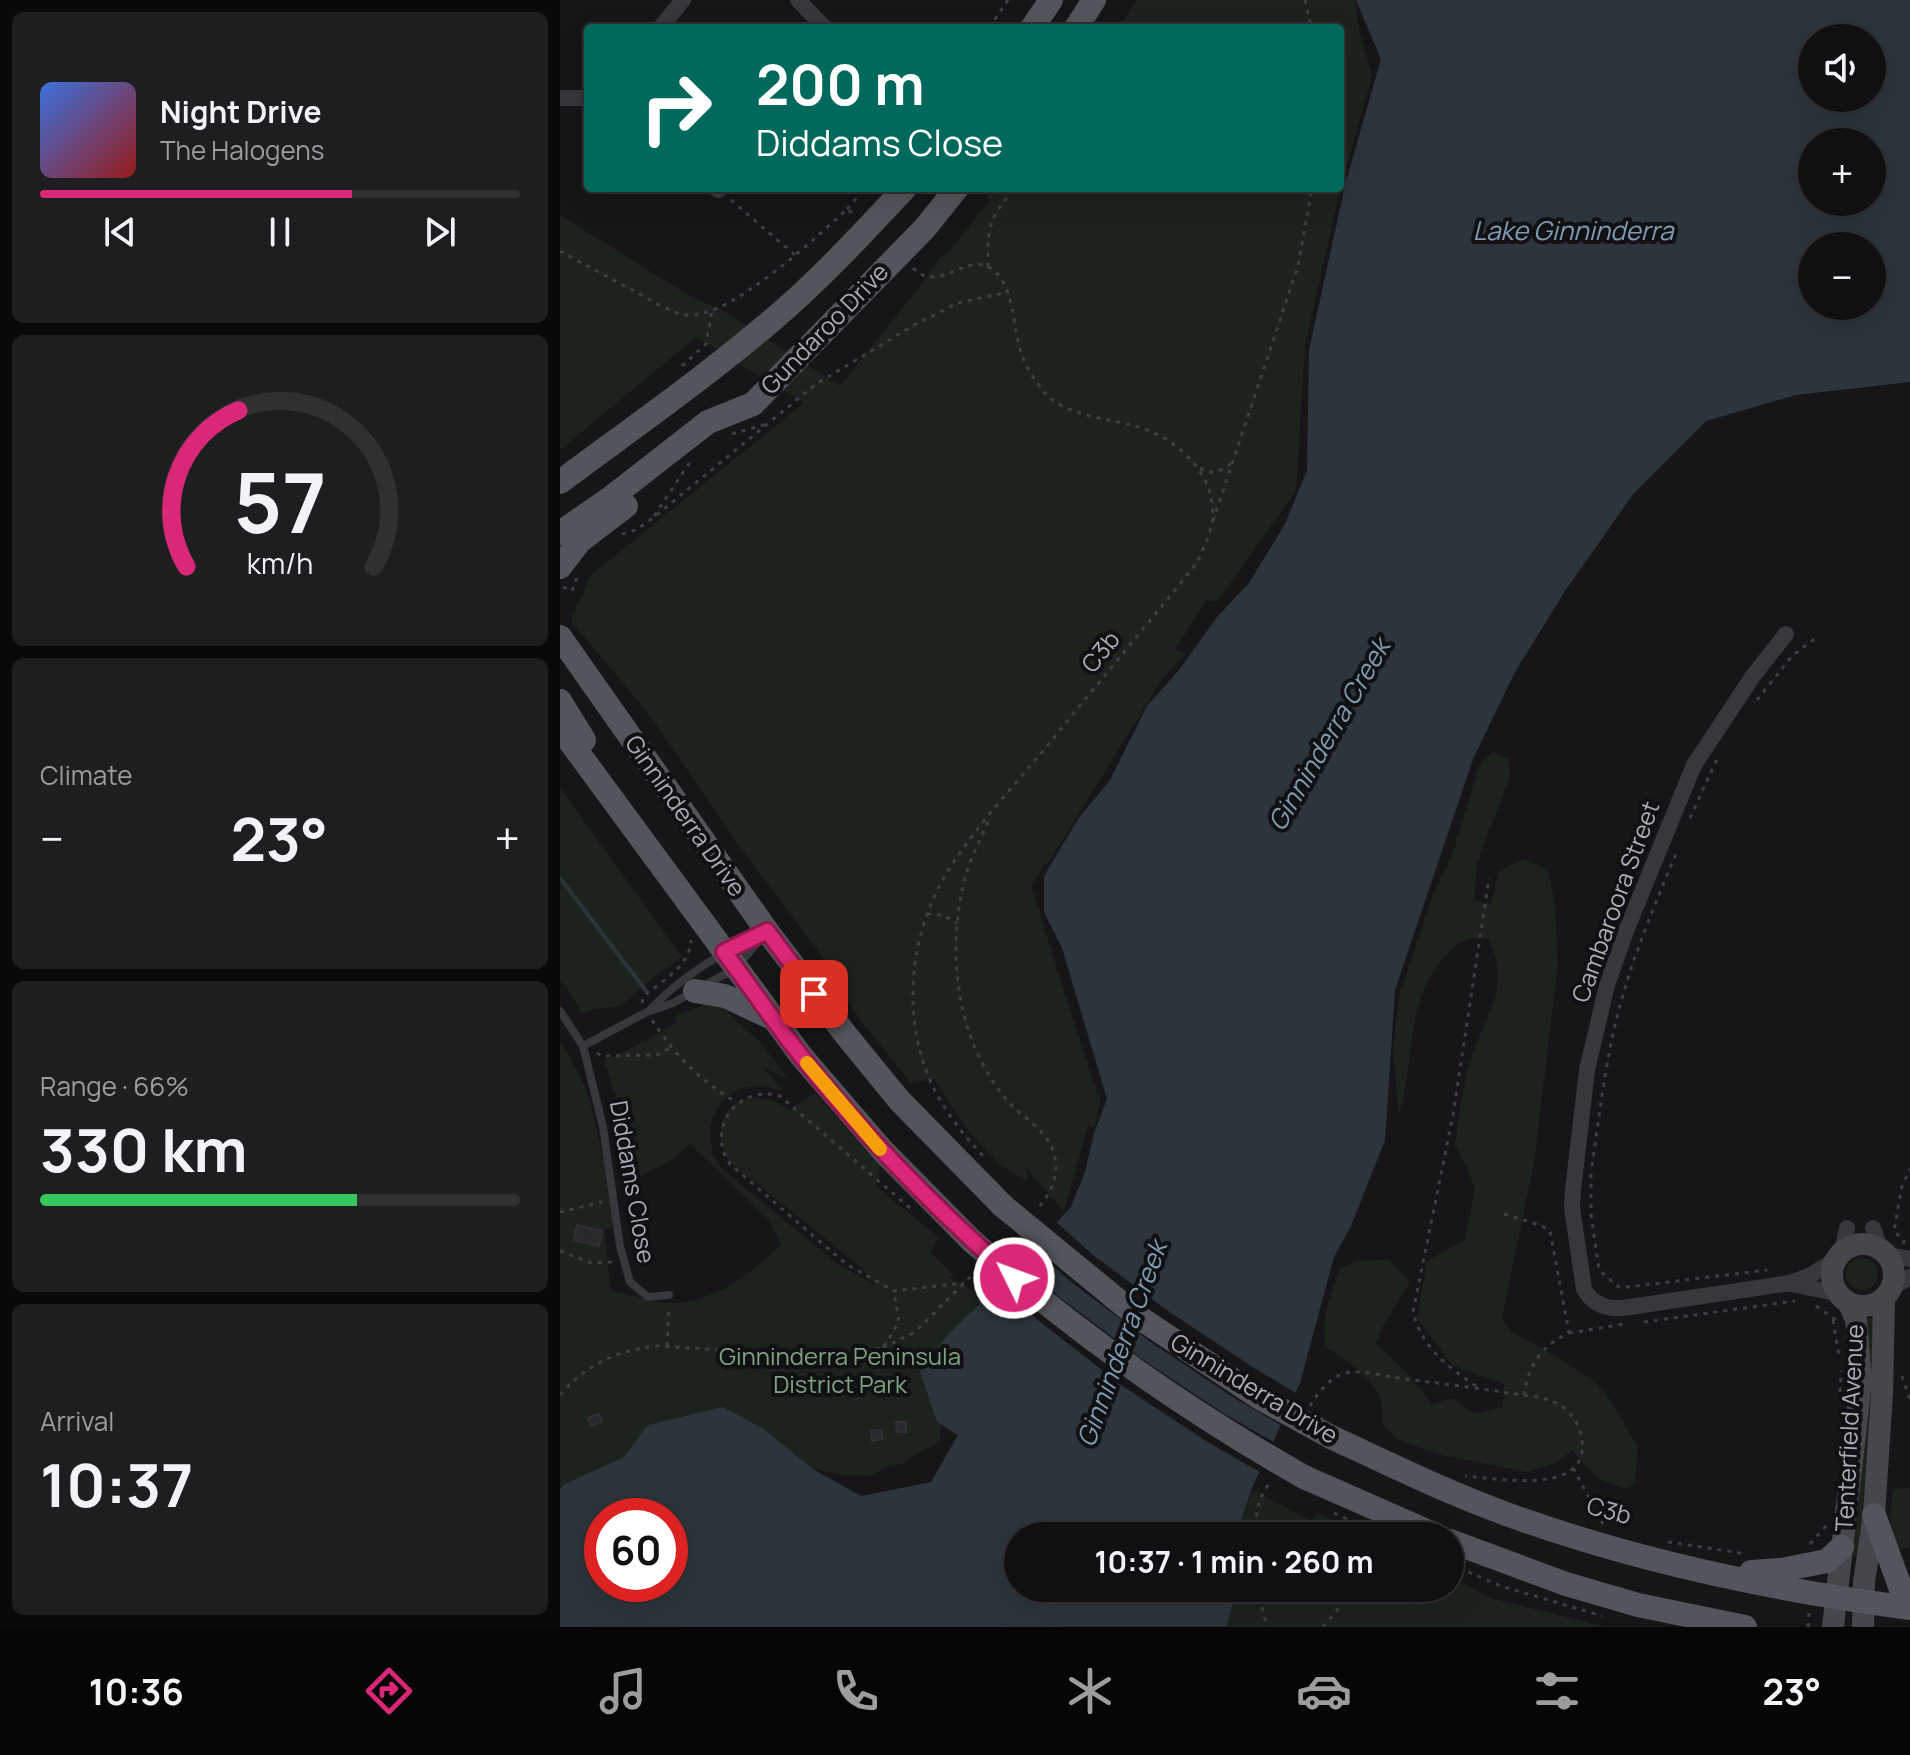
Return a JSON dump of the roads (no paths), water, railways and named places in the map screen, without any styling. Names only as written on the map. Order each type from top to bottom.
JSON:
[{"type":"main road","points":[[1035,24],[1051,0]]},
{"type":"main road","points":[[1079,24],[1094,0]]},
{"type":"main road","name":"Gundaroo Drive","points":[[560,482],[713,369],[771,321],[823,275],[901,192]]},
{"type":"main road","name":"Gundaroo Drive","points":[[560,533],[708,422],[753,404],[925,228],[954,192]]},
{"type":"main road","points":[[571,568],[580,541],[753,404]]},
{"type":"main road","name":"Ginninderra Drive","points":[[561,637],[767,931],[899,1100],[1003,1206],[1137,1316],[1260,1398],[1331,1437],[1455,1494],[1510,1515],[1632,1555],[1713,1575],[1910,1608]]},
{"type":"main road","points":[[560,701],[643,840]]},
{"type":"main road","name":"Ginninderra Drive","points":[[560,728],[802,1057],[883,1151],[978,1251],[1112,1356],[1235,1438],[1304,1477],[1406,1522]]},
{"type":"main road","points":[[695,991],[725,996],[772,1018]]},
{"type":"main road","points":[[1874,1515],[1902,1592],[1910,1602]]},
{"type":"main road","points":[[1464,1547],[1595,1593],[1745,1627]]},
{"type":"main road","points":[[1713,1575],[1810,1565],[1827,1561],[1842,1547]]},
{"type":"street","points":[[663,24],[683,0]]},
{"type":"street","points":[[798,0],[821,24]]},
{"type":"street","points":[[560,98],[584,98]]},
{"type":"street","name":"Cambaroora Street","points":[[1786,634],[1753,676],[1694,765],[1622,943],[1603,999],[1587,1070],[1572,1208],[1584,1289],[1588,1296],[1604,1307],[1623,1308],[1790,1283],[1811,1275],[1838,1256]]},
{"type":"street","points":[[1838,1256],[1860,1243],[1891,1250],[1895,1288],[1871,1305],[1861,1306],[1843,1298],[1832,1280],[1838,1256],[1847,1228]]},
{"type":"street","name":"Cambaroora Street","points":[[1790,1283],[1843,1298]]},
{"type":"street","name":"Tenterfield Avenue","points":[[1863,1627],[1882,1394],[1895,1288]]},
{"type":"street","name":"Tenterfield Avenue","points":[[1833,1627],[1861,1381],[1856,1319],[1843,1298]]},
{"type":"lane","points":[[583,1046],[695,991],[767,931]]},
{"type":"lane","points":[[647,1012],[666,992],[730,960],[767,931]]},
{"type":"lane","name":"Diddams Close","points":[[560,1011],[583,1046],[603,1127],[630,1282],[648,1297],[669,1295]]},
{"type":"water","name":"Lake Ginninderra","points":[[1356,0],[1910,0],[1910,382],[1796,395],[1706,421],[1634,493],[1565,591],[1515,672],[1473,759],[1395,990],[1385,1140],[1351,1226],[1334,1257],[1300,1383],[1252,1488],[1241,1522],[1004,1522],[1004,1602],[1233,1602],[1227,1627],[560,1627],[560,1489],[624,1457],[648,1425],[723,1407],[762,1428],[813,1469],[861,1496],[931,1482],[958,1435],[937,1422],[920,1371],[948,1334],[993,1291],[1071,1207],[1107,1099],[1062,948],[1044,912],[1044,876],[1078,819],[1110,780],[1147,706],[1179,670],[1217,617],[1249,583],[1285,524],[1307,470],[1309,350],[1344,190],[1381,59]]},
{"type":"waterway","points":[[560,878],[646,991]]},
{"type":"water label","name":"Ginninderra Creek","points":[[1329,735]]},
{"type":"water label","name":"Ginninderra Creek","points":[[1122,1344]]},
{"type":"park label","name":"Ginninderra Peninsula District Park","points":[[840,1371]]}]
